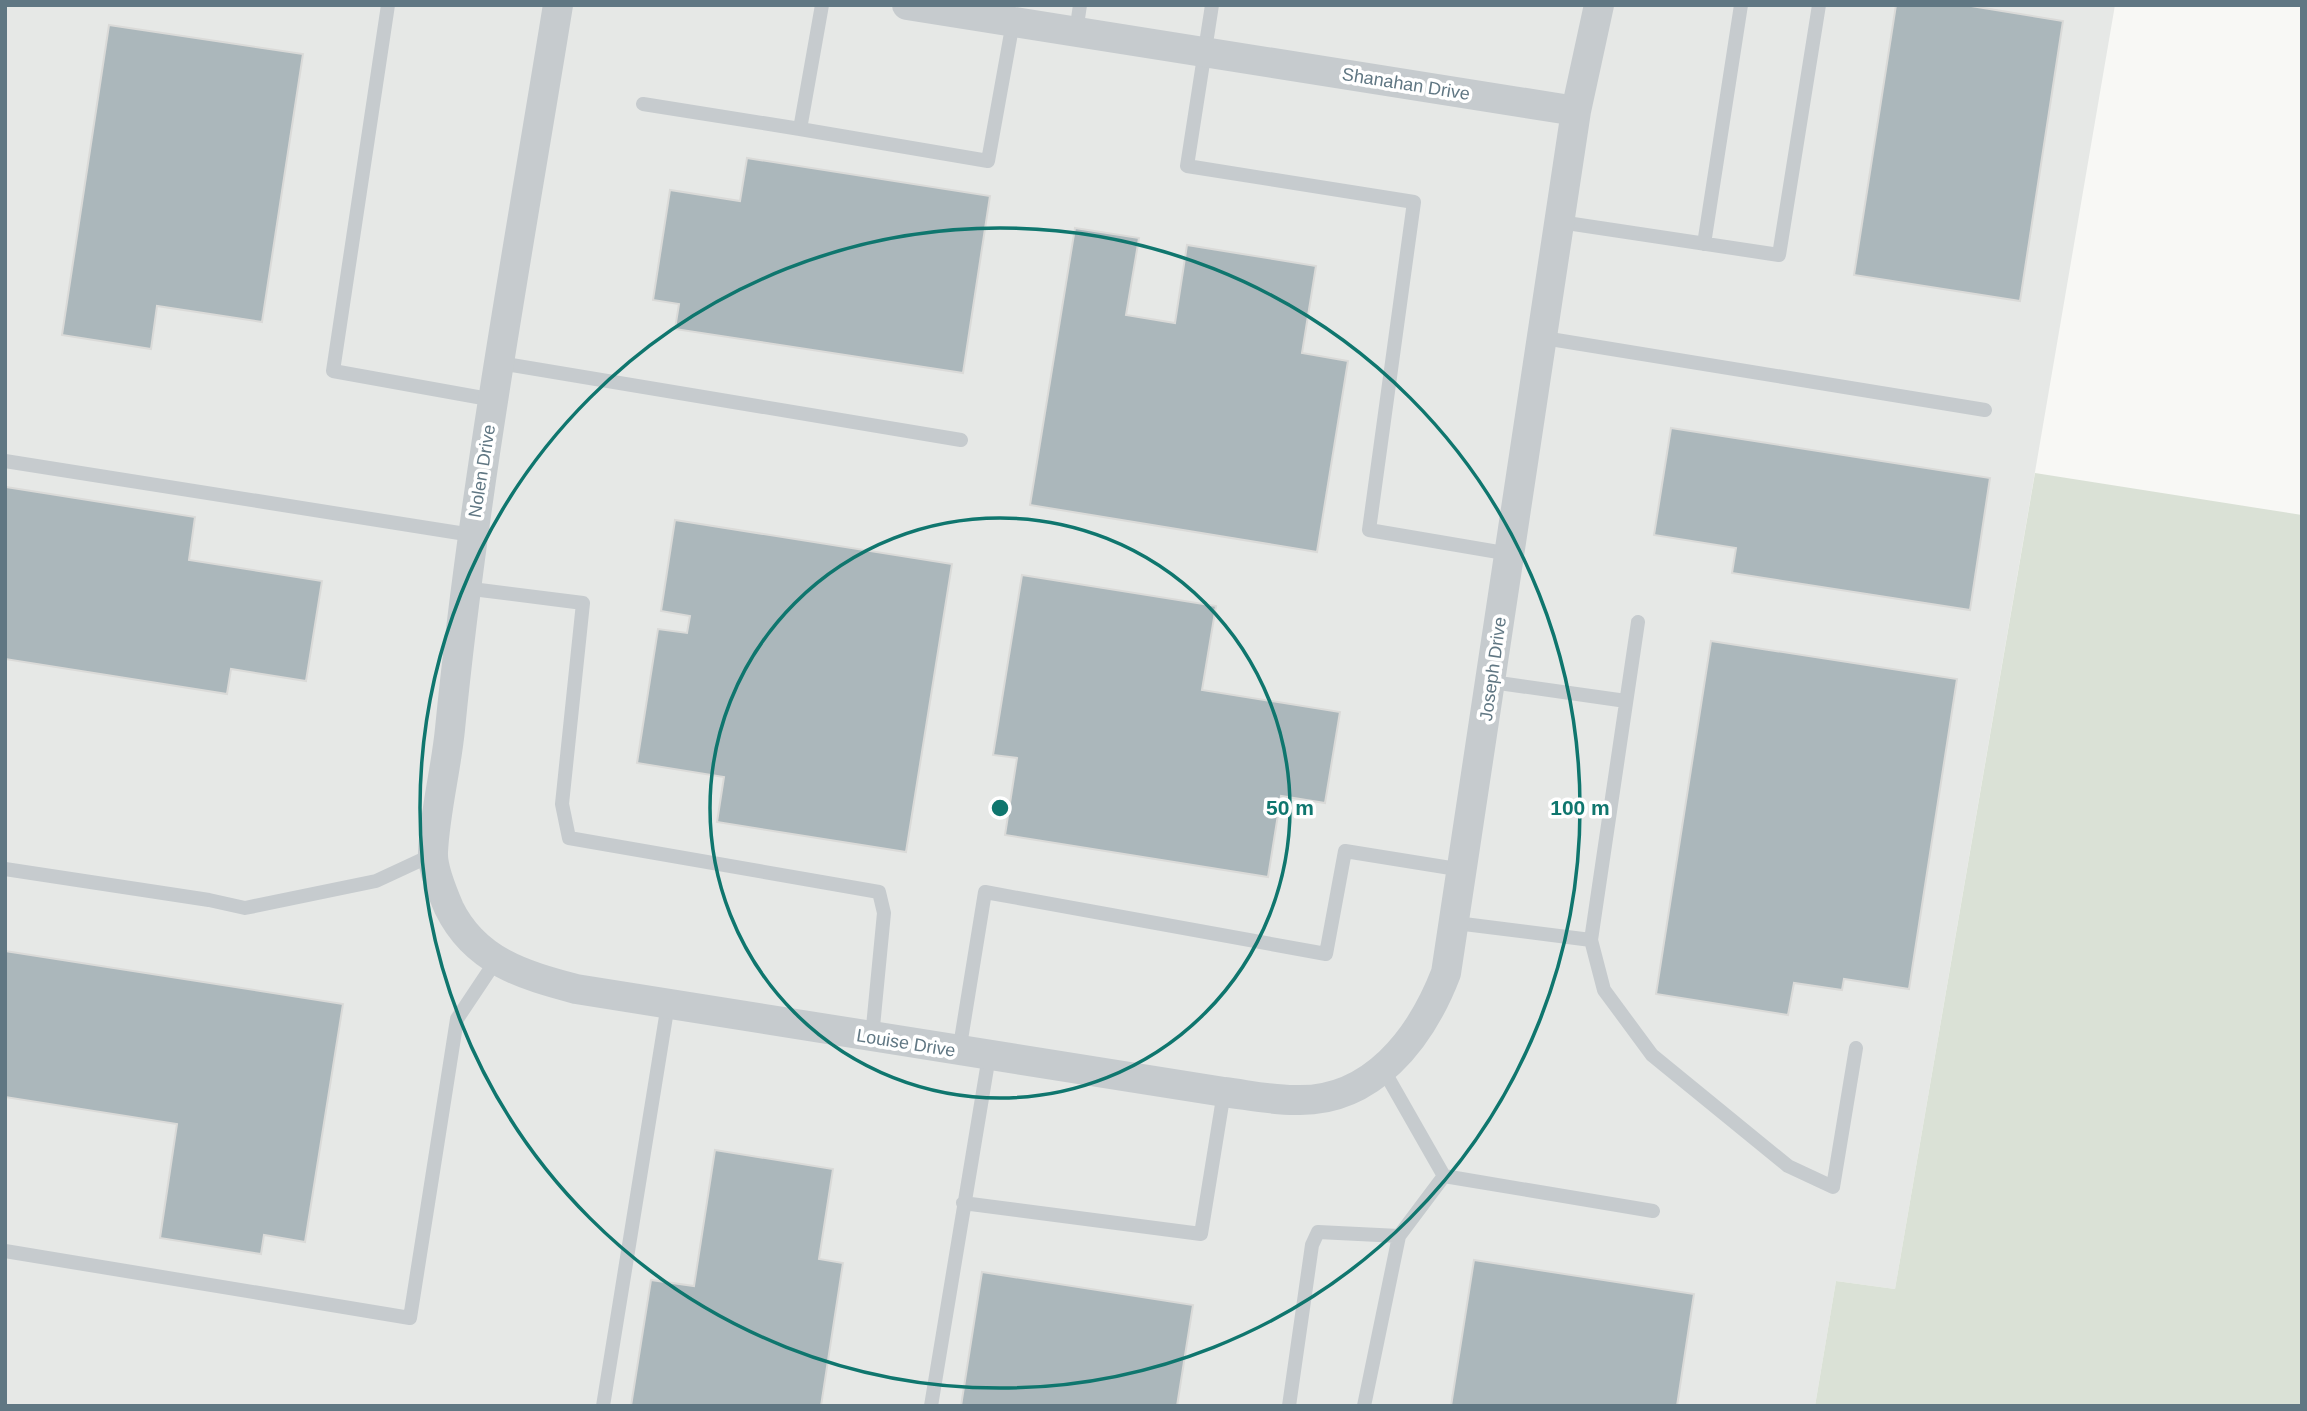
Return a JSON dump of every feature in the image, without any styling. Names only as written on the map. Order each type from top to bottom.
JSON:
[{"type":"street","name":"Nolen Drive","points":[[465,933],[450,909],[432,855],[450,737],[464,588],[558,5]]},
{"type":"street","name":"Shanahan Drive","points":[[907,5],[1013,22],[1078,18],[1204,52],[1576,111]]},
{"type":"street","points":[[1560,222],[1576,111],[1599,5]]},
{"type":"street","name":"Joseph Drive","points":[[1372,1077],[1417,1034],[1436,1002],[1446,973],[1456,923],[1560,222]]},
{"type":"street","name":"Louise Drive","points":[[465,933],[476,947],[495,962],[529,976],[576,989],[959,1052],[1224,1092],[1296,1100],[1324,1098],[1372,1077]]},
{"type":"lane","points":[[388,5],[333,372],[494,400]]},
{"type":"lane","points":[[800,130],[822,5]]},
{"type":"lane","points":[[1212,5],[1187,166],[1415,202],[1369,530],[1510,554]]},
{"type":"lane","points":[[1704,244],[1741,5]]},
{"type":"lane","points":[[1560,222],[1779,255],[1819,5]]},
{"type":"lane","points":[[643,104],[988,161],[1013,22]]},
{"type":"lane","points":[[1544,338],[1985,410]]},
{"type":"lane","points":[[500,363],[961,440]]},
{"type":"lane","points":[[5,461],[472,535]]},
{"type":"lane","points":[[464,588],[583,603],[562,804],[569,838],[879,892],[884,913],[872,1037]]},
{"type":"lane","points":[[1638,622],[1591,940],[1604,990],[1651,1055],[1788,1166],[1833,1187],[1856,1048]]},
{"type":"lane","points":[[1492,682],[1626,701]]},
{"type":"lane","points":[[959,1052],[985,892],[1326,954],[1345,851],[1463,870]]},
{"type":"lane","points":[[5,869],[209,900],[245,908],[376,881],[432,855]]},
{"type":"lane","points":[[1456,923],[1591,940]]},
{"type":"lane","points":[[5,1251],[410,1318],[457,1019],[495,962]]},
{"type":"lane","points":[[603,1406],[668,1003]]},
{"type":"lane","points":[[931,1406],[989,1056]]},
{"type":"lane","points":[[1372,1077],[1444,1176],[1653,1210]]},
{"type":"lane","points":[[963,1203],[1201,1234],[1224,1092]]},
{"type":"lane","points":[[1364,1406],[1399,1236],[1444,1176]]},
{"type":"lane","points":[[1289,1406],[1312,1245],[1318,1232],[1399,1236]]},
{"type":"shaded area","points":[[5,5],[2115,5],[1895,1289],[1836,1281],[1815,1406],[5,1406]]},
{"type":"shaded area","points":[[2035,473],[2302,515],[2302,1406],[1815,1406],[1836,1281],[1895,1289]]},
{"type":"building","points":[[1896,5],[1965,5],[2063,21],[2020,301],[1854,275]]},
{"type":"building","points":[[109,25],[303,54],[262,322],[157,306],[151,349],[62,335]]},
{"type":"building","points":[[747,158],[990,196],[963,373],[675,329],[679,304],[653,300],[670,190],[740,201]]},
{"type":"building","points":[[1075,228],[1139,238],[1126,315],[1175,323],[1187,245],[1316,266],[1302,353],[1348,361],[1317,552],[1030,505]]},
{"type":"building","points":[[1671,428],[1990,478],[1970,610],[1732,573],[1736,548],[1654,535]]},
{"type":"building","points":[[6,487],[195,517],[189,560],[322,581],[306,681],[231,669],[227,694],[5,659]]},
{"type":"building","points":[[675,520],[952,564],[906,852],[717,822],[724,777],[637,763],[658,629],[687,633],[690,616],[661,611]]},
{"type":"building","points":[[1022,575],[1216,606],[1202,690],[1340,712],[1325,803],[1281,796],[1268,877],[1005,835],[1017,758],[993,755]]},
{"type":"building","points":[[1711,641],[1957,679],[1909,989],[1844,979],[1842,990],[1794,983],[1788,1015],[1656,994]]},
{"type":"building","points":[[5,951],[343,1004],[305,1242],[264,1235],[261,1254],[160,1238],[177,1124],[5,1097]]},
{"type":"building","points":[[715,1150],[833,1169],[819,1259],[843,1263],[821,1406],[631,1406],[651,1280],[694,1286]]},
{"type":"building","points":[[1474,1260],[1694,1294],[1677,1406],[1451,1406]]},
{"type":"building","points":[[982,1272],[1193,1305],[1177,1406],[961,1406]]}]
